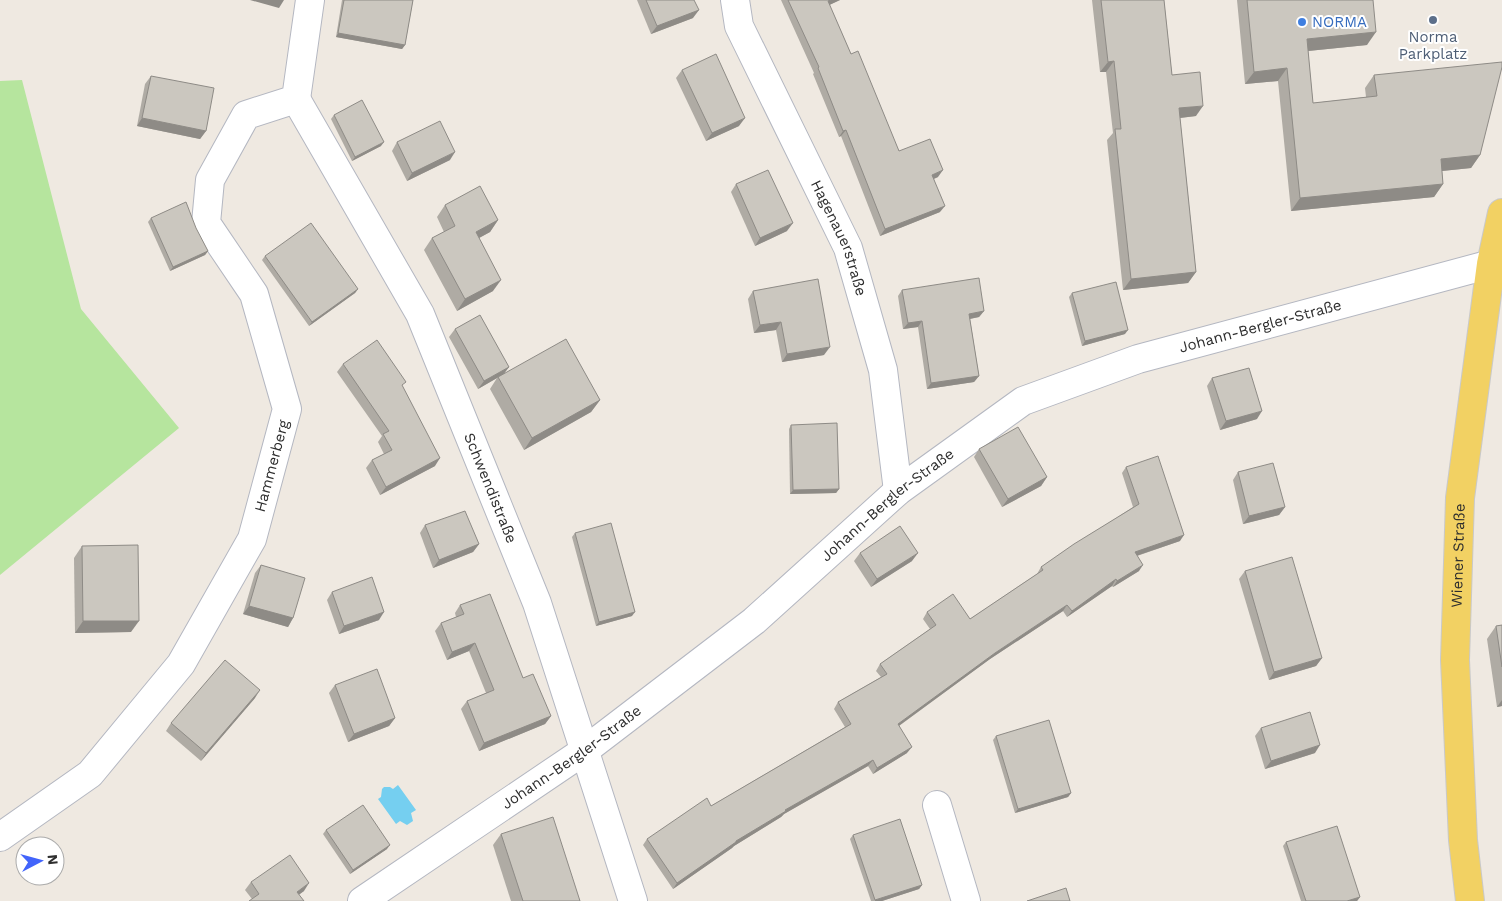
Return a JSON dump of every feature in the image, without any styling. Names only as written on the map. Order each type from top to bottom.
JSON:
[{"type":"main road","name":"Wiener Straße","points":[[1470,901],[1463,840],[1455,660],[1459,517],[1490,264],[1502,213]]},
{"type":"street","points":[[296,100],[310,0]]},
{"type":"street","name":"Hagenauerstraße","points":[[734,0],[739,26],[848,248],[882,370],[898,491]]},
{"type":"street","name":"Schwendistraße","points":[[296,100],[420,314],[537,603],[633,901]]},
{"type":"street","name":"Hammerberg","points":[[0,837],[90,774],[180,664],[252,539],[286,409],[254,294],[206,222],[210,180],[246,115],[296,100]]},
{"type":"street","name":"Johann-Bergler-Straße","points":[[362,901],[584,751],[754,621],[898,491],[1023,401],[1138,359],[1490,264]]},
{"type":"street","points":[[937,805],[966,901]]},
{"type":"green space","points":[[22,80],[81,309],[179,428],[0,575],[0,81]]},
{"type":"water","points":[[398,785],[416,810],[411,813],[413,821],[407,825],[400,821],[396,824],[378,799],[381,797],[384,787],[393,789]]},
{"type":"building","points":[[344,0],[413,0],[405,45],[338,33]]},
{"type":"building","points":[[646,0],[694,0],[699,10],[657,26]]},
{"type":"building","points":[[788,0],[831,0],[828,1],[851,54],[858,51],[899,151],[930,139],[943,170],[932,175],[945,206],[885,229],[846,130],[843,131],[819,67]]},
{"type":"building","points":[[1101,0],[1164,0],[1172,75],[1200,72],[1203,106],[1179,108],[1196,272],[1131,279],[1115,129],[1121,129],[1114,61],[1108,62]]},
{"type":"building","points":[[1247,0],[1373,0],[1376,32],[1307,39],[1313,103],[1377,96],[1374,75],[1502,62],[1480,155],[1441,159],[1443,184],[1300,198],[1287,68],[1254,72]]},
{"type":"building","points":[[716,54],[745,118],[712,133],[682,70]]},
{"type":"building","points":[[151,76],[214,88],[206,131],[142,118]]},
{"type":"building","points":[[362,100],[384,142],[355,157],[334,115]]},
{"type":"building","points":[[440,121],[455,152],[412,173],[397,142]]},
{"type":"building","points":[[768,170],[793,223],[760,238],[736,184]]},
{"type":"building","points":[[480,186],[498,220],[476,232],[501,280],[465,299],[432,238],[455,226],[445,205]]},
{"type":"building","points":[[186,202],[196,228],[208,251],[173,267],[151,218]]},
{"type":"building","points":[[311,223],[358,289],[312,322],[265,256]]},
{"type":"building","points":[[979,278],[984,311],[969,314],[979,376],[931,383],[922,321],[908,323],[902,290]]},
{"type":"building","points":[[818,279],[830,347],[787,354],[781,322],[760,325],[753,291]]},
{"type":"building","points":[[1116,282],[1128,330],[1085,341],[1072,293]]},
{"type":"building","points":[[480,315],[509,367],[484,381],[455,329]]},
{"type":"building","points":[[566,339],[600,400],[532,438],[498,377]]},
{"type":"building","points":[[377,340],[406,382],[402,385],[440,458],[386,487],[372,460],[392,450],[383,434],[389,431],[343,364]]},
{"type":"building","points":[[1249,368],[1262,411],[1226,421],[1212,378]]},
{"type":"building","points":[[837,423],[839,489],[793,490],[791,425]]},
{"type":"building","points":[[1018,427],[1047,477],[1008,499],[979,449]]},
{"type":"building","points":[[1158,456],[1184,535],[1135,552],[1143,565],[1117,581],[1116,579],[1072,611],[1067,605],[995,653],[898,724],[912,747],[877,768],[873,760],[785,810],[736,841],[677,883],[647,839],[707,798],[711,806],[851,724],[838,702],[887,674],[880,664],[936,625],[927,612],[953,594],[970,619],[1043,570],[1041,567],[1074,544],[1139,504],[1126,467]]},
{"type":"building","points":[[1273,463],[1285,507],[1249,516],[1238,472]]},
{"type":"building","points":[[465,511],[479,544],[439,560],[425,525]]},
{"type":"building","points":[[611,523],[635,612],[599,622],[575,533]]},
{"type":"building","points":[[900,526],[918,553],[877,579],[860,553]]},
{"type":"building","points":[[138,545],[139,621],[83,621],[82,546]]},
{"type":"building","points":[[1292,557],[1322,658],[1274,672],[1245,571]]},
{"type":"building","points":[[261,565],[305,578],[293,618],[249,606]]},
{"type":"building","points":[[372,577],[384,612],[344,626],[332,592]]},
{"type":"building","points":[[490,594],[523,678],[533,674],[551,716],[484,743],[467,701],[494,690],[475,643],[452,652],[441,623],[464,614],[460,605]]},
{"type":"building","points":[[1502,625],[1502,667],[1496,626]]},
{"type":"building","points":[[225,660],[260,690],[206,753],[171,723]]},
{"type":"building","points":[[377,669],[395,718],[354,734],[335,685]]},
{"type":"building","points":[[1310,712],[1320,745],[1271,761],[1261,728]]},
{"type":"building","points":[[1049,720],[1071,793],[1018,809],[996,736]]},
{"type":"building","points":[[363,805],[390,845],[353,870],[326,830]]},
{"type":"building","points":[[553,817],[580,901],[523,901],[501,834]]},
{"type":"building","points":[[900,819],[922,885],[875,900],[853,835]]},
{"type":"building","points":[[1337,826],[1360,897],[1347,901],[1306,901],[1286,842]]},
{"type":"building","points":[[290,855],[309,883],[297,892],[304,901],[249,901],[259,894],[251,882]]},
{"type":"building","points":[[1066,888],[1070,901],[1027,901]]},
{"type":"place","name":"Norma Parkplatz","points":[[1433,20]]},
{"type":"place","name":"NORMA","points":[[1302,22]]}]
